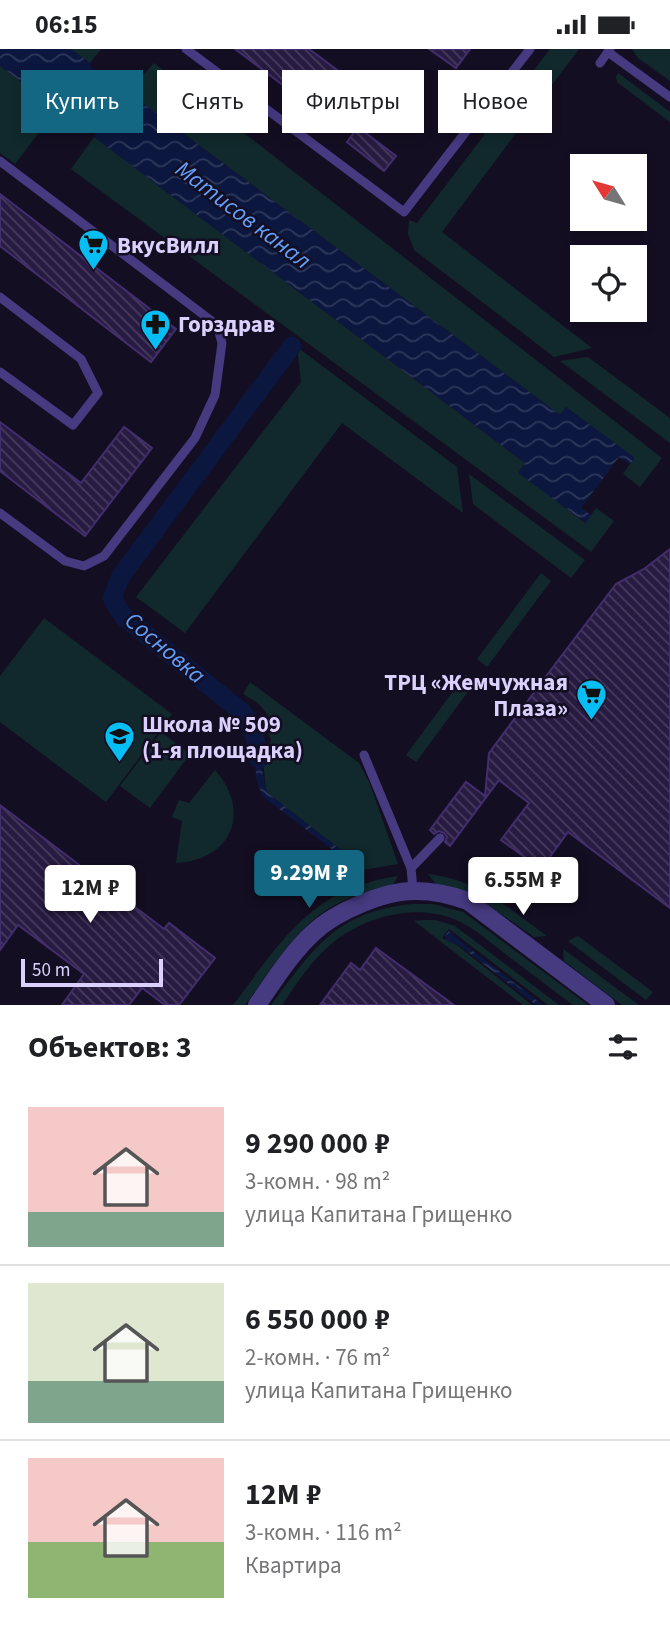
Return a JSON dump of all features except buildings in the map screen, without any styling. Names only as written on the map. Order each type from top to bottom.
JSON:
[{"type":"street","points":[[257,1005],[298,949],[329,919],[352,907],[413,890],[445,894],[468,901],[606,1005]]},
{"type":"lane","points":[[186,49],[404,212],[465,133]]},
{"type":"lane","points":[[514,70],[530,49]]},
{"type":"lane","points":[[600,63],[609,50],[670,97]]},
{"type":"lane","points":[[0,161],[216,325],[222,342],[215,395],[195,438],[104,556],[84,566],[65,561],[0,513]]},
{"type":"lane","points":[[0,297],[81,359],[98,393],[73,425],[0,372]]},
{"type":"lane","points":[[363,755],[411,868],[413,890]]},
{"type":"lane","points":[[411,868],[440,838]]},
{"type":"green space","points":[[71,49],[101,49],[90,63]]},
{"type":"green space","points":[[550,49],[579,49],[552,85],[552,70],[534,70]]},
{"type":"green space","points":[[632,49],[670,49],[670,81],[638,58]]},
{"type":"green space","points":[[154,63],[163,70],[157,70],[157,114],[143,103],[143,75]]},
{"type":"green space","points":[[0,66],[21,82],[21,133],[39,133],[15,164],[0,153]]},
{"type":"green space","points":[[618,73],[670,112],[670,122],[617,82]]},
{"type":"green space","points":[[183,133],[244,133],[662,458],[640,487],[623,474],[634,458],[566,407],[560,415]]},
{"type":"green space","points":[[486,133],[516,133],[442,232],[592,348],[554,357],[414,250],[408,234],[409,220],[417,223]]},
{"type":"green space","points":[[94,137],[525,463],[519,472],[585,523],[596,508],[614,521],[591,552],[71,169]]},
{"type":"green space","points":[[297,347],[457,467],[463,513],[342,423],[185,633],[136,597],[301,382]]},
{"type":"green space","points":[[588,357],[670,418],[670,443],[560,361]]},
{"type":"green space","points":[[469,474],[585,560],[571,578],[473,504]]},
{"type":"green space","points":[[541,573],[551,581],[487,667],[477,659]]},
{"type":"green space","points":[[44,618],[172,714],[106,802],[0,722],[0,676]]},
{"type":"green space","points":[[466,674],[476,681],[416,762],[406,755]]},
{"type":"green space","points":[[250,682],[359,763],[370,784],[398,864],[363,870],[343,877],[357,859],[346,854],[269,794],[263,761],[271,740],[267,729],[268,715],[258,703],[243,694]]},
{"type":"green space","points":[[161,732],[190,754],[150,808],[120,786]]},
{"type":"green space","points":[[215,770],[226,786],[232,802],[234,817],[230,831],[223,843],[211,853],[195,860],[176,863],[182,821],[172,817],[179,800],[189,803]]},
{"type":"green space","points":[[428,874],[462,882],[492,896],[547,936],[534,937],[477,897],[436,884]]},
{"type":"green space","points":[[398,876],[393,885],[346,900],[318,916],[294,939],[245,1005],[233,1005],[284,939],[320,905],[368,883]]},
{"type":"green space","points":[[433,904],[463,912],[588,1005],[573,1005],[461,922],[445,916],[414,912],[368,922],[341,937],[316,959],[282,1005],[271,1005],[314,950],[345,924],[386,908]]},
{"type":"green space","points":[[435,920],[455,926],[559,1005],[548,1005],[449,929],[442,938],[457,945],[532,1005],[523,1005],[414,921]]},
{"type":"green space","points":[[578,936],[653,992],[646,1000],[568,941]]},
{"type":"green space","points":[[563,949],[639,1005],[622,1005],[564,961]]},
{"type":"water","points":[[0,49],[71,49],[90,63],[89,66],[94,70],[21,70],[21,82],[0,66]]},
{"type":"water","name":"Матисов канал","points":[[143,103],[157,114],[157,133],[183,133],[560,415],[566,407],[635,458],[630,464],[619,457],[581,508],[591,515],[586,523],[518,473],[525,463],[94,137],[96,134],[143,133]]},
{"type":"water","points":[[255,735],[269,794],[346,854],[358,859],[350,868],[342,857],[262,796],[256,777]]},
{"type":"water","points":[[449,931],[543,1005],[536,1005],[459,945],[447,941],[445,936]]},
{"type":"waterway","name":"Сосновка","points":[[259,759],[256,740],[243,713],[123,616],[112,598],[121,576],[292,346]]},
{"type":"place","name":"ВкусВилл","points":[[94,272]]},
{"type":"place","name":"Горздрав","points":[[155,351]]},
{"type":"place","name":"ТРЦ «Жемчужная Плаза»","points":[[591,722]]},
{"type":"place","name":"Школа № 509 (1-я площадка)","points":[[119,764]]}]
